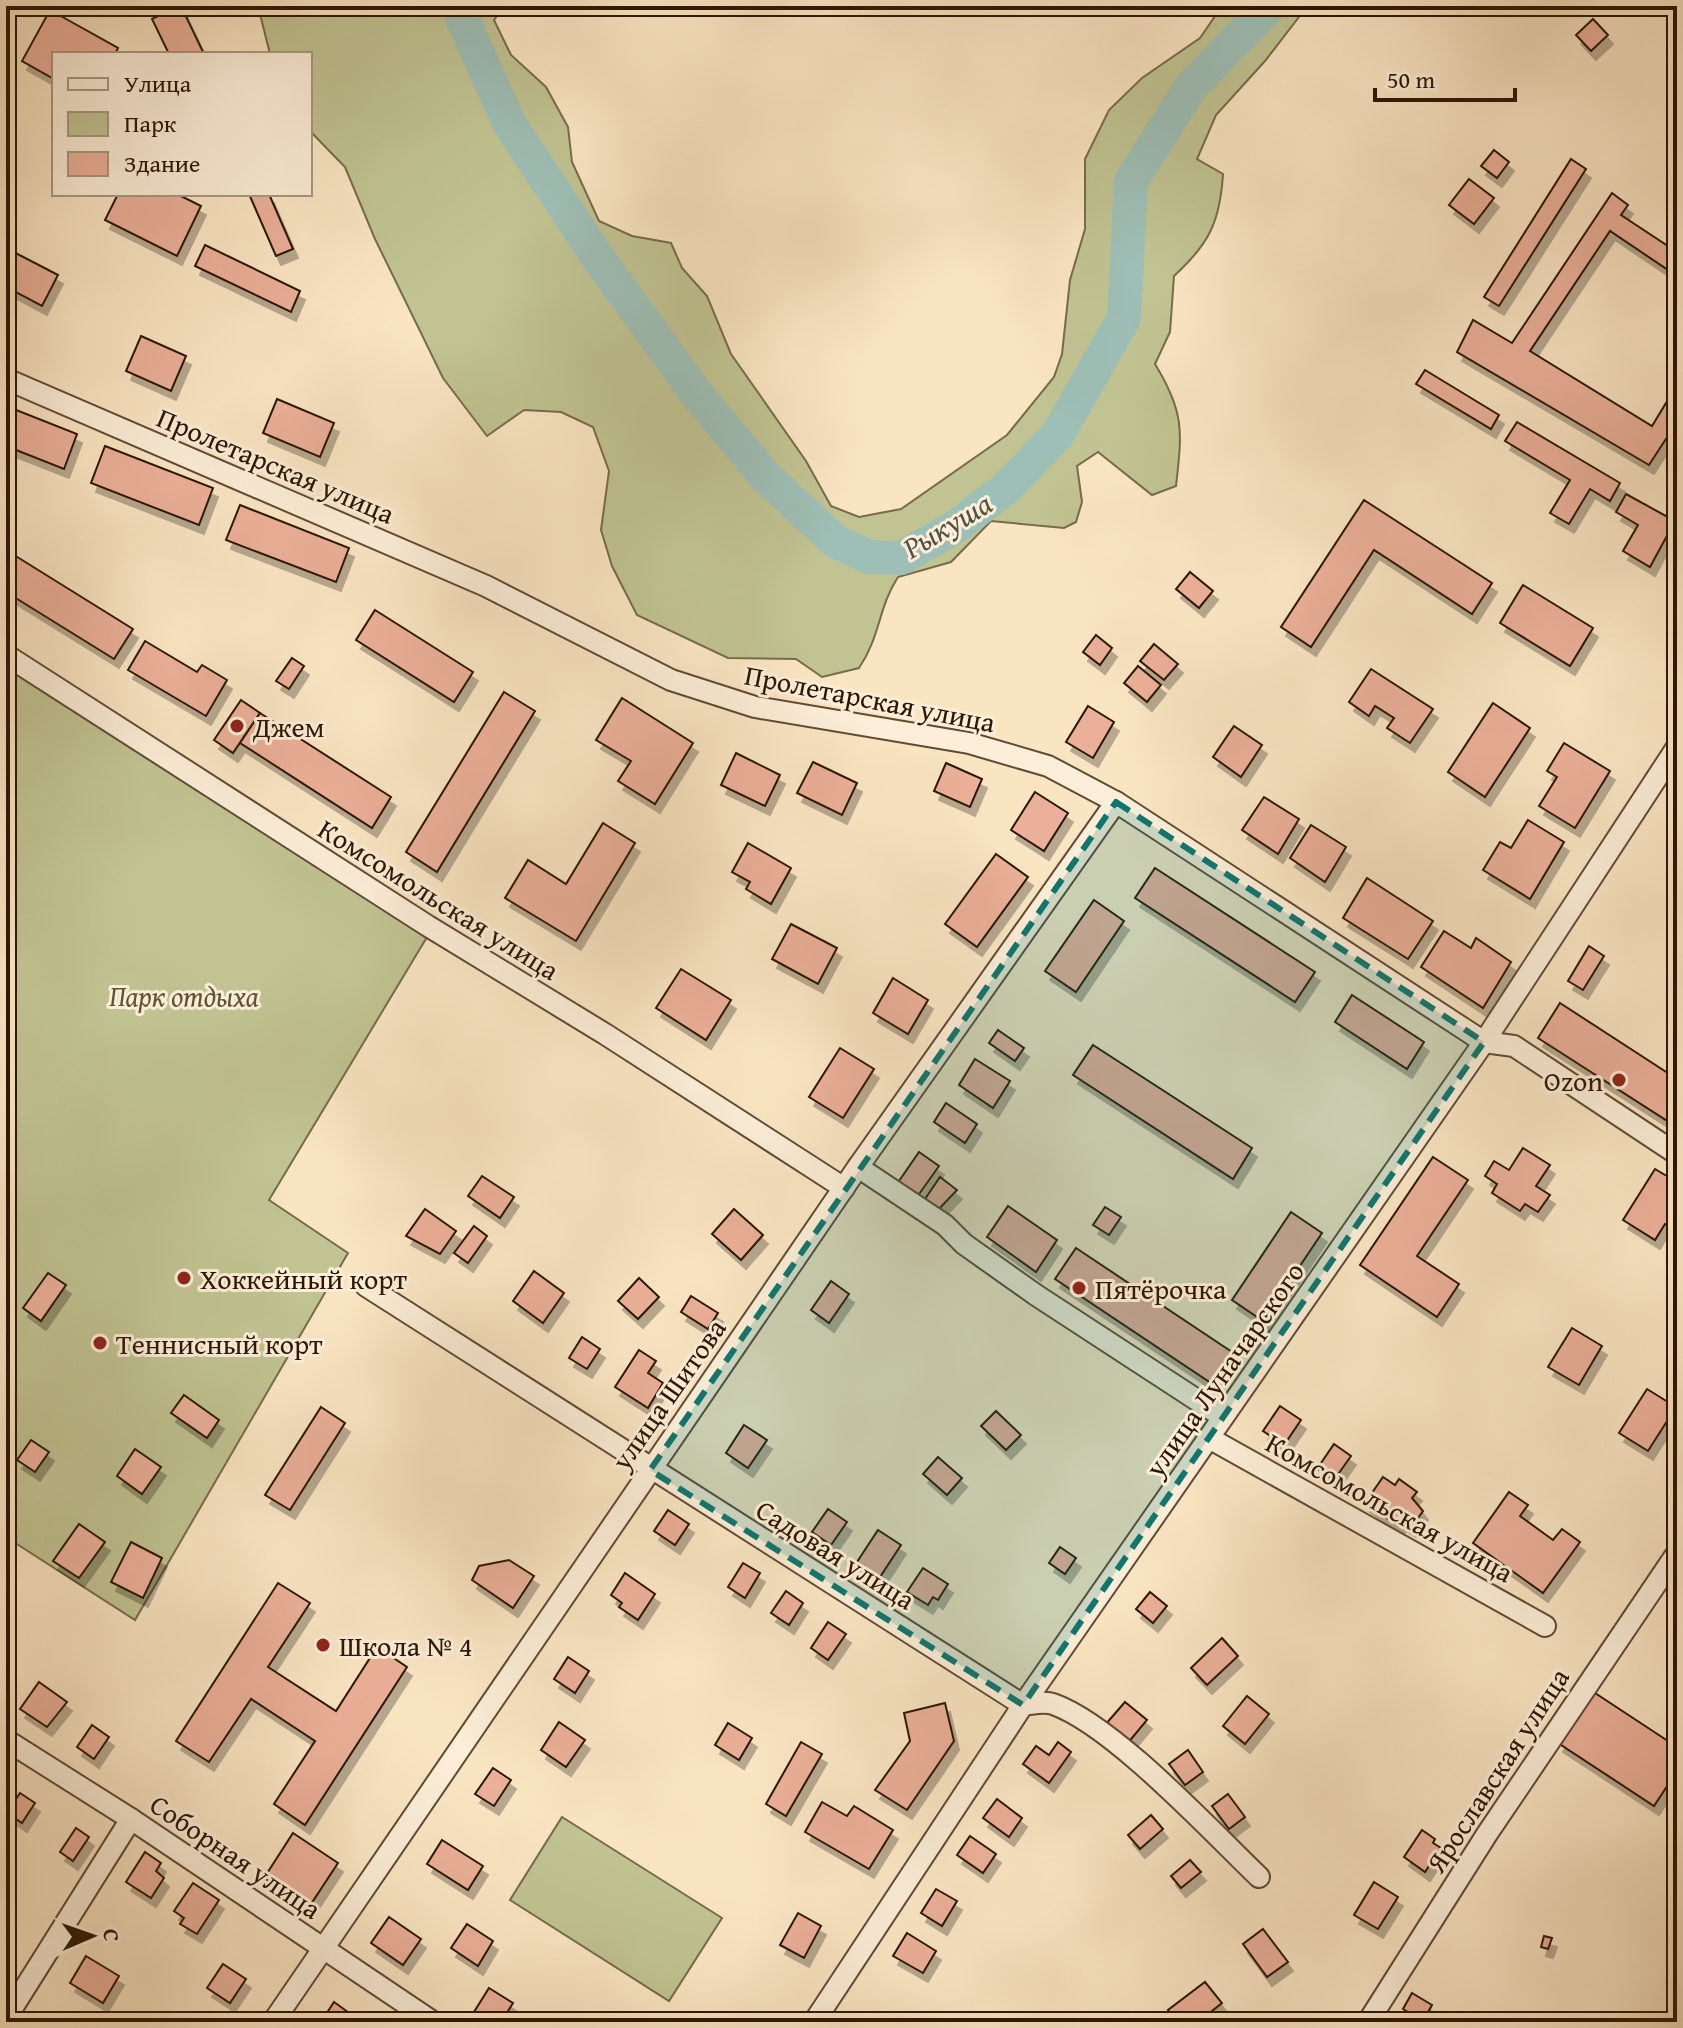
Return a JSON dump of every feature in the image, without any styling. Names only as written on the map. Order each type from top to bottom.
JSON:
[{"type":"street","name":"Пролетарская улица","points":[[6,379],[486,586],[671,680],[755,707],[969,743],[1048,766],[1116,802],[1484,1042],[1514,1046],[1677,1154]]},
{"type":"street","name":"Комсомольская улица","points":[[6,655],[402,910],[619,1043],[844,1188]]},
{"type":"street","name":"улица Луначарского","points":[[814,2022],[1023,1705],[1484,1042],[1677,747]]},
{"type":"street","name":"улица Шитова","points":[[273,2022],[858,1167],[1116,802]]},
{"type":"street","points":[[858,1167],[945,1225],[964,1244],[1036,1295],[1223,1417]]},
{"type":"street","name":"Садовая улица","points":[[366,1286],[650,1470],[1023,1705],[1050,1703],[1085,1723],[1122,1750],[1259,1877]]},
{"type":"street","name":"Комсомольская улица","points":[[1209,1438],[1545,1626]]},
{"type":"street","name":"Ярославская улица","points":[[1368,2022],[1487,1834],[1677,1553]]},
{"type":"street","name":"Соборная улица","points":[[6,1740],[131,1819],[433,2022]]},
{"type":"street","points":[[6,2018],[131,1819]]},
{"type":"highlighted area","points":[[1116,802],[1484,1042],[1023,1705],[650,1470]]},
{"type":"green space","points":[[258,6],[504,6],[494,20],[511,55],[546,87],[568,127],[572,162],[599,221],[632,236],[671,243],[682,268],[707,296],[731,354],[806,461],[831,506],[859,517],[901,509],[1007,435],[1054,377],[1062,354],[1070,280],[1085,229],[1085,159],[1109,110],[1142,78],[1200,38],[1222,6],[1302,6],[1302,13],[1265,61],[1216,115],[1197,159],[1223,174],[1219,206],[1204,242],[1174,276],[1170,332],[1155,364],[1172,396],[1179,423],[1176,486],[1152,495],[1098,452],[1077,466],[1082,502],[1076,522],[1064,528],[991,521],[951,562],[898,577],[891,588],[872,644],[859,668],[822,677],[796,659],[728,658],[637,615],[612,566],[601,530],[609,471],[593,427],[561,412],[524,410],[487,436],[443,378],[375,239],[345,167],[312,133],[312,52],[270,52]]},
{"type":"green space","name":"Парк отдыха","points":[[6,666],[427,937],[269,1200],[348,1253],[135,1620],[6,1537]]},
{"type":"green space","points":[[562,1817],[722,1918],[669,2001],[510,1900]]},
{"type":"building","points":[[160,6],[181,6],[203,52],[168,52],[152,19],[164,13]]},
{"type":"building","points":[[50,10],[118,48],[116,52],[52,52],[52,78],[22,61]]},
{"type":"building","points":[[1593,19],[1608,35],[1591,51],[1576,35]]},
{"type":"building","points":[[1494,150],[1509,162],[1497,178],[1481,166]]},
{"type":"building","points":[[1571,159],[1586,169],[1499,306],[1484,297]]},
{"type":"building","points":[[1469,179],[1494,198],[1474,224],[1449,205]]},
{"type":"building","points":[[1612,193],[1628,205],[1621,215],[1677,252],[1677,276],[1610,231],[1530,351],[1652,426],[1666,403],[1677,410],[1677,422],[1649,465],[1457,352],[1473,320],[1512,343]]},
{"type":"building","points":[[117,196],[181,196],[201,206],[177,256],[105,220]]},
{"type":"building","points":[[250,196],[270,196],[293,249],[276,256]]},
{"type":"building","points":[[205,245],[300,291],[291,312],[195,266]]},
{"type":"building","points":[[6,248],[58,275],[42,306],[6,287]]},
{"type":"building","points":[[141,336],[186,356],[171,391],[126,371]]},
{"type":"building","points":[[1425,370],[1499,415],[1491,429],[1416,384]]},
{"type":"building","points":[[277,399],[334,423],[320,457],[263,433]]},
{"type":"building","points":[[6,406],[77,434],[64,469],[6,446]]},
{"type":"building","points":[[1517,422],[1620,483],[1610,501],[1590,489],[1569,524],[1550,513],[1570,480],[1505,441]]},
{"type":"building","points":[[105,446],[213,488],[199,525],[91,483]]},
{"type":"building","points":[[1626,494],[1675,521],[1650,567],[1623,551],[1638,525],[1616,512]]},
{"type":"building","points":[[1364,500],[1492,583],[1472,614],[1374,550],[1311,647],[1281,627]]},
{"type":"building","points":[[240,505],[349,548],[336,582],[226,540]]},
{"type":"building","points":[[6,550],[133,629],[114,659],[6,592]]},
{"type":"building","points":[[1190,572],[1213,591],[1199,608],[1176,589]]},
{"type":"building","points":[[1523,585],[1593,628],[1570,666],[1500,623]]},
{"type":"building","points":[[375,610],[473,672],[454,702],[356,640]]},
{"type":"building","points":[[1096,635],[1112,648],[1100,665],[1083,652]]},
{"type":"building","points":[[145,641],[197,672],[202,665],[227,680],[206,716],[128,670]]},
{"type":"building","points":[[1154,644],[1178,664],[1164,680],[1140,661]]},
{"type":"building","points":[[292,658],[304,666],[289,689],[276,681]]},
{"type":"building","points":[[1138,666],[1161,685],[1147,702],[1124,683]]},
{"type":"building","points":[[1371,669],[1433,709],[1410,743],[1387,728],[1394,718],[1375,706],[1369,716],[1349,702]]},
{"type":"building","points":[[504,692],[535,711],[437,872],[406,852]]},
{"type":"building","points":[[622,698],[693,743],[655,804],[618,781],[631,761],[596,740]]},
{"type":"building","name":"Джем","points":[[241,700],[260,713],[233,753],[214,740]]},
{"type":"building","points":[[1493,703],[1530,728],[1485,797],[1448,772]]},
{"type":"building","points":[[1088,706],[1114,722],[1093,758],[1066,742]]},
{"type":"building","points":[[260,713],[391,797],[372,828],[240,743]]},
{"type":"building","points":[[1234,726],[1262,745],[1241,777],[1213,757]]},
{"type":"building","points":[[1564,743],[1610,771],[1575,828],[1539,806],[1557,777],[1547,771]]},
{"type":"building","points":[[736,753],[780,775],[765,806],[721,785]]},
{"type":"building","points":[[813,762],[857,783],[842,815],[797,793]]},
{"type":"building","points":[[946,763],[982,779],[970,807],[934,791]]},
{"type":"building","points":[[1035,792],[1068,813],[1044,851],[1011,830]]},
{"type":"building","points":[[1264,797],[1299,819],[1278,854],[1242,830]]},
{"type":"building","points":[[1528,820],[1564,842],[1530,899],[1483,870],[1500,842],[1511,848]]},
{"type":"building","points":[[603,823],[635,843],[576,941],[505,898],[528,860],[566,884]]},
{"type":"building","points":[[1311,825],[1346,847],[1325,882],[1290,858]]},
{"type":"building","points":[[748,843],[791,868],[771,904],[746,889],[750,882],[732,872]]},
{"type":"building","points":[[996,854],[1028,877],[977,947],[945,924]]},
{"type":"building","points":[[1155,868],[1315,972],[1295,1002],[1135,898]]},
{"type":"building","points":[[1367,878],[1433,921],[1408,959],[1343,918]]},
{"type":"building","points":[[1094,900],[1124,921],[1076,992],[1045,971]]},
{"type":"building","points":[[791,924],[837,948],[818,984],[772,959]]},
{"type":"building","points":[[1444,931],[1471,948],[1476,938],[1511,962],[1483,1008],[1421,967]]},
{"type":"building","points":[[1589,946],[1604,956],[1583,990],[1568,981]]},
{"type":"building","points":[[681,969],[731,1000],[706,1040],[656,1008]]},
{"type":"building","points":[[893,978],[928,1000],[908,1034],[873,1013]]},
{"type":"building","points":[[1352,995],[1424,1042],[1407,1069],[1335,1022]]},
{"type":"building","points":[[1560,1003],[1677,1079],[1677,1109],[1669,1122],[1538,1038]]},
{"type":"building","points":[[998,1030],[1024,1048],[1015,1061],[989,1043]]},
{"type":"building","points":[[1093,1045],[1252,1148],[1233,1179],[1073,1075]]},
{"type":"building","points":[[840,1048],[874,1069],[843,1118],[809,1097]]},
{"type":"building","points":[[975,1059],[1010,1081],[993,1108],[959,1085]]},
{"type":"building","points":[[946,1103],[977,1124],[965,1143],[934,1122]]},
{"type":"building","points":[[1523,1148],[1550,1165],[1536,1186],[1550,1195],[1538,1212],[1525,1204],[1520,1211],[1492,1193],[1497,1184],[1485,1176],[1494,1161],[1509,1170]]},
{"type":"building","points":[[919,1152],[939,1166],[917,1197],[897,1184]]},
{"type":"building","points":[[1433,1157],[1468,1180],[1417,1256],[1459,1284],[1437,1317],[1360,1265]]},
{"type":"building","points":[[1655,1169],[1677,1182],[1677,1231],[1665,1224],[1655,1240],[1623,1220]]},
{"type":"building","points":[[482,1176],[514,1197],[500,1218],[468,1196]]},
{"type":"building","points":[[940,1177],[957,1190],[937,1211],[923,1202]]},
{"type":"building","points":[[1008,1206],[1057,1240],[1036,1272],[987,1237]]},
{"type":"building","points":[[1105,1207],[1121,1217],[1109,1235],[1093,1225]]},
{"type":"building","points":[[425,1209],[456,1231],[440,1254],[406,1236]]},
{"type":"building","points":[[734,1209],[763,1235],[741,1260],[712,1234]]},
{"type":"building","points":[[1291,1212],[1322,1233],[1263,1321],[1232,1300]]},
{"type":"building","points":[[474,1226],[487,1236],[468,1263],[454,1253]]},
{"type":"building","points":[[1076,1248],[1232,1352],[1211,1383],[1055,1279]]},
{"type":"building","points":[[534,1271],[564,1293],[543,1323],[513,1301]]},
{"type":"building","points":[[48,1273],[66,1285],[41,1321],[23,1308]]},
{"type":"building","points":[[639,1278],[659,1297],[638,1319],[618,1301]]},
{"type":"building","points":[[831,1281],[849,1294],[829,1323],[811,1310]]},
{"type":"building","points":[[691,1296],[718,1313],[708,1329],[681,1312]]},
{"type":"building","points":[[1572,1328],[1602,1346],[1579,1385],[1548,1367]]},
{"type":"building","points":[[582,1337],[600,1349],[587,1369],[569,1358]]},
{"type":"building","points":[[639,1350],[656,1361],[648,1373],[663,1383],[648,1408],[615,1387]]},
{"type":"building","points":[[1647,1389],[1676,1407],[1648,1451],[1619,1433]]},
{"type":"building","points":[[184,1395],[219,1420],[207,1438],[171,1413]]},
{"type":"building","points":[[1280,1406],[1301,1420],[1284,1445],[1263,1431]]},
{"type":"building","points":[[321,1407],[345,1423],[290,1510],[265,1495]]},
{"type":"building","points":[[996,1411],[1021,1435],[1006,1450],[981,1426]]},
{"type":"building","points":[[744,1425],[767,1440],[748,1468],[726,1453]]},
{"type":"building","points":[[31,1440],[49,1452],[35,1472],[17,1460]]},
{"type":"building","points":[[1334,1444],[1351,1456],[1334,1480],[1317,1469]]},
{"type":"building","points":[[135,1449],[161,1467],[142,1494],[117,1476]]},
{"type":"building","points":[[938,1457],[962,1478],[947,1495],[923,1474]]},
{"type":"building","points":[[1383,1477],[1395,1485],[1399,1479],[1417,1492],[1412,1498],[1423,1511],[1411,1528],[1401,1522],[1398,1526],[1365,1503]]},
{"type":"building","points":[[1509,1492],[1528,1505],[1520,1516],[1553,1540],[1562,1529],[1580,1542],[1543,1593],[1473,1543]]},
{"type":"building","points":[[828,1509],[847,1522],[831,1545],[812,1532]]},
{"type":"building","points":[[668,1510],[689,1524],[675,1545],[654,1531]]},
{"type":"building","points":[[79,1524],[105,1542],[79,1578],[53,1561]]},
{"type":"building","points":[[878,1530],[901,1545],[880,1577],[857,1562]]},
{"type":"building","points":[[131,1542],[162,1558],[143,1598],[111,1582]]},
{"type":"building","points":[[1060,1547],[1076,1558],[1065,1574],[1049,1563]]},
{"type":"building","points":[[509,1560],[534,1576],[513,1608],[472,1580],[479,1566]]},
{"type":"building","points":[[743,1563],[760,1573],[745,1598],[728,1587]]},
{"type":"building","points":[[923,1568],[948,1584],[938,1600],[933,1597],[928,1605],[907,1592]]},
{"type":"building","points":[[625,1573],[655,1594],[638,1620],[619,1607],[622,1603],[611,1595]]},
{"type":"building","points":[[278,1583],[310,1603],[268,1667],[336,1711],[377,1647],[407,1667],[305,1825],[274,1804],[315,1741],[251,1699],[209,1762],[176,1741]]},
{"type":"building","points":[[786,1591],[803,1603],[789,1625],[771,1613]]},
{"type":"building","points":[[1150,1592],[1167,1606],[1153,1623],[1136,1609]]},
{"type":"building","points":[[828,1622],[846,1634],[828,1660],[811,1648]]},
{"type":"building","points":[[1222,1638],[1238,1656],[1207,1685],[1191,1668]]},
{"type":"building","points":[[568,1657],[589,1671],[575,1693],[554,1679]]},
{"type":"building","points":[[39,1682],[67,1702],[47,1727],[20,1709]]},
{"type":"building","points":[[1592,1691],[1677,1747],[1677,1771],[1654,1806],[1558,1743]]},
{"type":"building","points":[[1247,1696],[1269,1714],[1245,1744],[1223,1726]]},
{"type":"building","points":[[1125,1702],[1147,1720],[1127,1744],[1105,1725]]},
{"type":"building","points":[[945,1703],[954,1741],[907,1810],[875,1790],[910,1741],[904,1713]]},
{"type":"building","points":[[559,1722],[585,1740],[566,1767],[541,1750]]},
{"type":"building","points":[[728,1723],[752,1738],[739,1760],[715,1745]]},
{"type":"building","points":[[92,1725],[109,1737],[94,1759],[77,1747]]},
{"type":"building","points":[[801,1742],[822,1754],[786,1816],[766,1804]]},
{"type":"building","points":[[1058,1742],[1071,1752],[1049,1783],[1023,1764],[1036,1746],[1049,1755]]},
{"type":"building","points":[[1188,1750],[1203,1772],[1185,1785],[1169,1764]]},
{"type":"building","points":[[493,1768],[511,1780],[494,1806],[475,1794]]},
{"type":"building","points":[[20,1793],[35,1803],[22,1823],[7,1813]]},
{"type":"building","points":[[1228,1794],[1245,1817],[1229,1829],[1212,1806]]},
{"type":"building","points":[[997,1799],[1022,1818],[1009,1837],[983,1818]]},
{"type":"building","points":[[822,1802],[847,1816],[854,1806],[893,1830],[869,1869],[805,1832]]},
{"type":"building","points":[[1151,1815],[1163,1829],[1140,1849],[1128,1835]]},
{"type":"building","points":[[76,1828],[89,1837],[73,1861],[60,1852]]},
{"type":"building","points":[[1422,1830],[1435,1839],[1433,1843],[1441,1848],[1425,1872],[1404,1857]]},
{"type":"building","points":[[293,1833],[338,1863],[309,1907],[264,1878]]},
{"type":"building","points":[[970,1836],[996,1854],[983,1873],[957,1855]]},
{"type":"building","points":[[442,1840],[483,1866],[468,1890],[427,1864]]},
{"type":"building","points":[[145,1852],[161,1863],[156,1871],[164,1878],[151,1898],[126,1882]]},
{"type":"building","points":[[1190,1860],[1201,1872],[1181,1888],[1171,1876]]},
{"type":"building","points":[[1374,1882],[1398,1897],[1378,1929],[1354,1915]]},
{"type":"building","points":[[193,1883],[219,1900],[197,1934],[180,1924],[184,1918],[174,1911]]},
{"type":"building","points":[[936,1889],[957,1901],[942,1926],[921,1913]]},
{"type":"building","points":[[798,1913],[821,1926],[804,1958],[780,1945]]},
{"type":"building","points":[[389,1917],[421,1939],[403,1965],[371,1943]]},
{"type":"building","points":[[467,1924],[493,1941],[478,1966],[451,1948]]},
{"type":"building","points":[[1263,1929],[1288,1962],[1267,1977],[1243,1944]]},
{"type":"building","points":[[907,1933],[936,1951],[923,1973],[893,1956]]},
{"type":"building","points":[[1544,1936],[1552,1938],[1548,1949],[1541,1947]]},
{"type":"building","points":[[86,1956],[119,1976],[103,2003],[70,1983]]},
{"type":"building","points":[[223,1964],[246,1979],[230,2003],[207,1988]]},
{"type":"building","points":[[1205,1982],[1222,2003],[1198,2022],[1177,2022],[1168,2010]]},
{"type":"building","points":[[489,1988],[513,2003],[501,2022],[490,2022],[474,2012]]},
{"type":"building","points":[[1412,1993],[1432,2005],[1423,2021],[1403,2009]]},
{"type":"building","points":[[334,2002],[352,2015],[348,2022],[321,2022]]},
{"type":"waterway","name":"Рыкуша","points":[[467,6],[463,20],[509,123],[598,258],[696,393],[766,477],[835,541],[869,557],[901,558],[957,526],[1007,487],[1058,434],[1124,318],[1131,181],[1191,87],[1269,6]]},
{"type":"place","name":"Джем","points":[[237,726]]},
{"type":"place","name":"Ozon","points":[[1619,1080]]},
{"type":"place","name":"Хоккейный корт","points":[[184,1278]]},
{"type":"place","name":"Пятёрочка","points":[[1079,1288]]},
{"type":"place","name":"Теннисный корт","points":[[100,1343]]},
{"type":"place","name":"Школа № 4","points":[[323,1645]]}]
